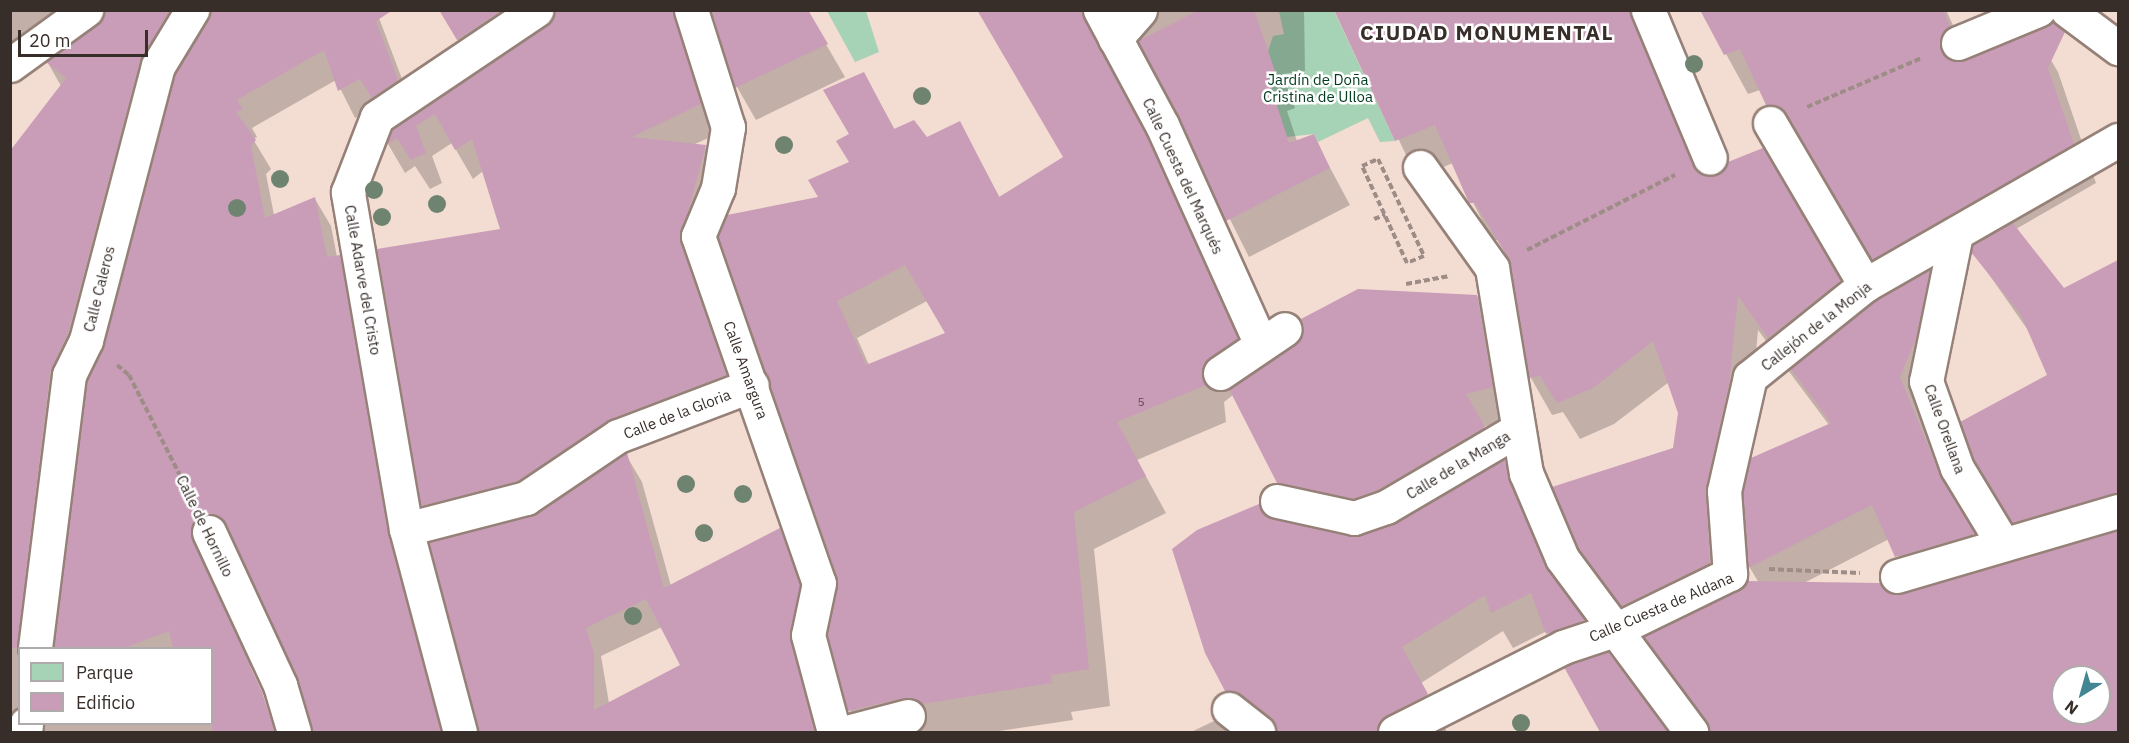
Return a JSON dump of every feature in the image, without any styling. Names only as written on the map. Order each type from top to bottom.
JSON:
[{"type":"street","points":[[10,65],[86,10]]},
{"type":"street","name":"Calle Caleros","points":[[35,647],[64,402],[70,370],[86,340],[158,66],[192,10]]},
{"type":"street","name":"Calle Adarve del Cristo","points":[[460,732],[406,529],[348,192],[377,117],[536,10]]},
{"type":"street","name":"Calle Amargura","points":[[691,10],[728,127],[718,188],[698,236],[752,385],[819,583],[808,635],[834,732]]},
{"type":"street","points":[[1108,25],[1140,10]]},
{"type":"street","points":[[1648,10],[1710,158]]},
{"type":"street","points":[[1958,43],[2038,10]]},
{"type":"street","points":[[2067,10],[2110,30]]},
{"type":"street","name":"Calle Cuesta del Marqués","points":[[1108,25],[1273,337],[1220,373]]},
{"type":"street","points":[[1770,123],[1865,285]]},
{"type":"street","name":"Callejón de la Monja","points":[[1730,574],[1724,491],[1750,376],[1865,285],[2118,140]]},
{"type":"street","name":"Calle de la Manga","points":[[1277,501],[1354,519],[1386,507],[1517,430],[1492,268],[1420,167]]},
{"type":"street","name":"Calle Orellana","points":[[1956,234],[1926,381],[1957,468],[2003,544]]},
{"type":"street","name":"Calle de la Gloria","points":[[406,529],[526,498],[618,436],[752,385]]},
{"type":"street","points":[[1517,430],[1526,473],[1562,558],[1617,629],[1690,732]]},
{"type":"street","points":[[1897,576],[2118,511]]},
{"type":"street","name":"Calle de Hornillo","points":[[209,532],[280,685],[294,732]]},
{"type":"street","name":"Calle Cuesta de Aldana","points":[[1395,732],[1563,647],[1617,629],[1730,574]]},
{"type":"street","points":[[1229,709],[1258,732]]},
{"type":"street","points":[[848,732],[908,716]]},
{"type":"path","points":[[1378,159],[1424,256],[1407,263],[1384,215],[1362,166],[1378,159]]},
{"type":"path","points":[[1374,219],[1384,215]]},
{"type":"path","name":"Calle de Hornillo","points":[[86,340],[129,375],[209,532]]},
{"type":"path","name":"Calle Cuesta de Aldana","points":[[1730,574],[1785,566],[1897,576]]},
{"type":"green space","points":[[827,11],[866,11],[879,52],[855,62]]},
{"type":"green space","name":"Jardín de Doña Cristina de Ulloa","points":[[1279,11],[1334,11],[1395,141],[1380,142],[1368,118],[1318,142],[1314,134],[1287,137],[1258,82],[1273,36],[1284,34]]},
{"type":"building","points":[[104,10],[170,10],[140,61],[68,333],[50,372],[17,648],[10,648],[10,151],[66,78],[46,62],[97,25]]},
{"type":"building","points":[[211,10],[393,10],[376,21],[398,80],[372,98],[360,79],[338,91],[324,50],[237,100],[243,109],[236,112],[256,140],[251,146],[265,218],[315,197],[327,257],[340,255],[388,532],[441,732],[312,732],[297,677],[226,524],[211,513],[194,521],[192,539],[262,692],[275,732],[212,732],[213,647],[173,647],[169,631],[127,647],[54,647],[87,380],[104,345],[175,73]]},
{"type":"building","points":[[439,10],[502,10],[457,40]]},
{"type":"building","points":[[554,10],[673,10],[701,104],[632,137],[706,145],[680,241],[726,375],[611,419],[518,481],[421,506],[377,249],[500,229],[472,139],[455,150],[435,114],[416,126],[426,153],[411,160],[397,138],[386,145],[392,129],[546,26]]},
{"type":"building","points":[[711,10],[808,10],[828,44],[735,88]]},
{"type":"building","points":[[977,10],[1081,10],[1145,133],[1238,338],[1203,364],[1206,385],[1117,422],[1146,476],[1074,512],[1089,669],[1051,675],[1052,683],[922,704],[903,698],[848,711],[827,634],[837,577],[718,237],[727,215],[818,197],[808,180],[849,162],[836,141],[849,134],[823,90],[864,72],[894,129],[914,120],[927,137],[960,121],[999,197],[1063,157]],"holes":[[[905,265],[945,333],[866,365],[837,301]]]},
{"type":"building","points":[[1199,10],[1254,10],[1275,71],[1267,74],[1289,143],[1314,134],[1330,168],[1226,221],[1138,41]]},
{"type":"building","points":[[1334,10],[1630,10],[1698,172],[1717,175],[1728,162],[1763,148],[1841,280],[1768,338],[1738,296],[1729,384],[1706,487],[1710,563],[1621,606],[1578,549],[1552,487],[1673,448],[1678,413],[1653,341],[1593,388],[1557,403],[1540,376],[1529,378],[1508,258],[1475,203],[1469,203],[1435,125],[1395,141]]},
{"type":"building","points":[[1700,10],[1943,10],[1950,26],[1940,40],[1941,50],[1956,62],[2054,23],[2065,32],[2048,68],[2074,144],[1872,260],[1786,114],[1766,105],[1740,49],[1724,55]]},
{"type":"building","points":[[2012,222],[2064,288],[2118,260],[2118,493],[2012,523],[1974,460],[1960,422],[2047,375],[2021,315],[1971,252],[1973,245]]},
{"type":"building","points":[[1930,270],[1916,338],[1900,377],[1941,478],[1975,534],[1895,557],[1872,505],[1748,568],[1743,492],[1751,458],[1831,423],[1791,369],[1876,301]]},
{"type":"building","points":[[1358,289],[1477,295],[1493,387],[1466,394],[1485,427],[1378,490],[1353,499],[1277,483],[1229,389],[1296,344],[1304,328],[1301,319]]},
{"type":"building","points":[[627,453],[664,588],[780,528],[800,584],[790,639],[815,732],[478,732],[429,542],[536,514]],"holes":[[[646,599],[680,665],[594,710],[594,653],[586,628]]]},
{"type":"building","points":[[1504,459],[1545,566],[1585,620],[1546,634],[1531,593],[1491,613],[1485,595],[1402,647],[1428,694],[1386,716],[1377,732],[1276,732],[1270,717],[1240,694],[1225,691],[1205,653],[1172,549],[1197,530],[1259,504],[1273,519],[1360,536],[1395,523]]},
{"type":"building","points":[[2118,530],[2118,732],[1709,732],[1644,637],[1738,591],[1747,581],[1880,583],[1892,594],[1902,594]]},
{"type":"building","points":[[1608,652],[1668,732],[1600,732],[1564,667]]},
{"type":"district","name":"CIUDAD MONUMENTAL","points":[[1487,32]]}]
